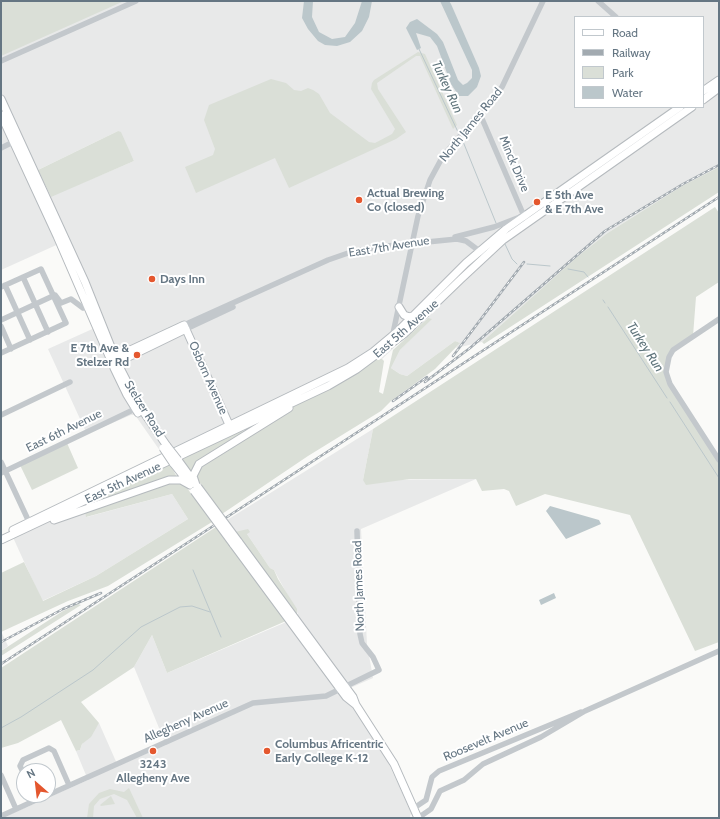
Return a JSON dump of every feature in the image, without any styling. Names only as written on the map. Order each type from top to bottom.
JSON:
[{"type":"main road","points":[[704,90],[719,80]]},
{"type":"main road","points":[[704,99],[719,88]]},
{"type":"main road","name":"Stelzer Road","points":[[1,99],[17,140],[135,409],[195,487],[342,687]]},
{"type":"main road","name":"East 5th Avenue","points":[[1,536],[30,524],[231,428],[335,375],[373,352],[482,254],[526,218],[679,108]]},
{"type":"main road","name":"East 5th Avenue","points":[[526,218],[691,108]]},
{"type":"main road","name":"Stelzer Road","points":[[1,115],[17,140]]},
{"type":"main road","name":"East 5th Avenue","points":[[231,428],[328,386],[360,367],[390,346],[482,254]]},
{"type":"main road","name":"Stelzer Road","points":[[91,306],[110,345],[114,361],[165,447]]},
{"type":"main road","points":[[399,307],[404,315],[413,316]]},
{"type":"main road","name":"East 7th Avenue","points":[[114,361],[134,348],[185,327]]},
{"type":"main road","name":"East 7th Avenue","points":[[114,361],[185,327]]},
{"type":"main road","name":"Osborn Avenue","points":[[185,327],[231,428]]},
{"type":"main road","points":[[110,345],[113,350],[118,352],[134,348]]},
{"type":"main road","points":[[195,487],[194,474],[199,464],[328,386]]},
{"type":"main road","points":[[30,524],[53,521],[170,480],[181,480],[195,487]]},
{"type":"main road","name":"East 5th Avenue","points":[[1,540],[30,524]]},
{"type":"main road","points":[[342,687],[353,697],[356,705],[394,764],[418,818]]},
{"type":"street","points":[[1,61],[136,1]]},
{"type":"street","name":"North James Road","points":[[390,346],[418,216],[430,180],[443,156],[502,87],[542,1]]},
{"type":"street","points":[[598,1],[615,16]]},
{"type":"street","name":"Minck Drive","points":[[480,114],[526,218]]},
{"type":"street","points":[[1,148],[17,140]]},
{"type":"street","name":"East 7th Avenue","points":[[185,327],[346,254],[369,248],[447,239],[479,232],[526,218]]},
{"type":"street","name":"East 7th Avenue","points":[[447,239],[464,240],[482,254]]},
{"type":"street","points":[[1,354],[66,324],[41,269],[3,286],[30,340]]},
{"type":"street","points":[[23,277],[48,332]]},
{"type":"street","points":[[54,296],[56,296],[61,304],[71,299],[80,307],[91,306]]},
{"type":"street","points":[[1,320],[54,296]]},
{"type":"street","points":[[719,319],[673,350],[669,357],[666,372],[670,384],[719,460]]},
{"type":"street","points":[[1,326],[11,349]]},
{"type":"street","points":[[1,415],[70,382]]},
{"type":"street","name":"East 6th Avenue","points":[[3,472],[135,409]]},
{"type":"street","points":[[1,462],[3,472],[30,524]]},
{"type":"street","name":"North James Road","points":[[342,687],[379,670],[373,657],[362,643],[360,634],[357,531]]},
{"type":"street","name":"Roosevelt Avenue","points":[[418,818],[431,810],[440,791],[464,780],[483,764],[541,737],[586,711],[719,651]]},
{"type":"street","name":"Allegheny Avenue","points":[[56,791],[253,703],[322,696],[342,687]]},
{"type":"street","name":"Roosevelt Avenue","points":[[414,808],[426,800],[432,777],[439,771],[489,752],[575,714],[586,711]]},
{"type":"street","points":[[22,763],[23,760],[49,748],[54,751],[69,785]]},
{"type":"street","points":[[1,775],[16,809]]},
{"type":"street","name":"Allegheny Avenue","points":[[1,816],[26,803]]},
{"type":"shaded area","points":[[1,1],[719,1],[719,167],[682,186],[606,234],[577,257],[482,342],[456,348],[459,343],[455,341],[407,376],[400,374],[391,368],[400,350],[431,319],[425,319],[382,359],[377,358],[247,436],[243,432],[244,430],[163,455],[135,415],[131,415],[87,434],[48,349],[99,326],[63,242],[1,270]],"holes":[[[118,131],[134,161],[37,202],[24,172],[30,169],[38,170]]]},
{"type":"shaded area","points":[[373,429],[363,480],[476,479],[361,529],[367,644],[373,678],[341,692],[364,723],[385,756],[411,813],[410,817],[2,818],[36,803],[56,803],[56,794],[88,780],[76,751],[80,750],[82,744],[99,723],[118,766],[166,745],[134,667],[152,635],[167,673],[284,623],[298,614],[274,570],[270,568],[247,534],[235,532],[227,520]]},
{"type":"shaded area","points":[[172,494],[188,519],[96,576],[42,601],[11,533],[84,507],[87,517]]},
{"type":"shaded area","points":[[1,631],[8,646],[1,651]]},
{"type":"green space","points":[[1,1],[124,1],[1,56]]},
{"type":"green space","points":[[418,52],[425,54],[457,125],[453,129],[420,56],[416,56],[377,83],[378,89],[406,132],[396,139],[289,188],[275,158],[196,193],[185,167],[213,155],[215,149],[204,120],[209,105],[271,79],[286,83],[294,90],[301,91],[308,88],[313,90],[319,94],[330,113],[369,142],[375,143],[392,134],[395,129],[371,89],[372,83],[374,80]]},
{"type":"green space","points":[[118,131],[121,132],[134,161],[51,197],[38,170]]},
{"type":"green space","points":[[719,167],[719,192],[484,344],[482,342],[577,257],[606,234],[682,186]]},
{"type":"green space","points":[[715,207],[719,213],[719,282],[696,297],[693,336],[669,357],[668,380],[719,460],[719,642],[695,651],[630,515],[545,494],[516,506],[509,491],[504,489],[482,491],[476,479],[410,479],[366,485],[363,480],[373,429]]},
{"type":"green space","points":[[428,318],[432,319],[400,350],[391,368],[400,374],[407,376],[455,341],[460,343],[435,369],[391,401],[381,411],[308,456],[222,514],[198,480],[197,476],[201,466],[289,409],[377,358],[384,361],[379,392],[383,394],[393,350]]},
{"type":"green space","points":[[242,429],[243,432],[197,461],[191,471],[181,459]]},
{"type":"green space","points":[[67,443],[78,468],[32,490],[20,465]]},
{"type":"green space","points":[[169,463],[177,477],[70,512]]},
{"type":"green space","points":[[168,483],[181,483],[187,488],[212,522],[108,586],[68,601],[1,632],[1,573],[24,562],[43,601],[96,576],[188,519],[172,494],[86,517],[85,511]]},
{"type":"green space","points":[[216,527],[286,621],[167,673],[152,635],[134,667],[81,702],[99,723],[91,737],[82,744],[80,750],[76,751],[61,720],[18,743],[1,748],[1,668]]},
{"type":"green space","points":[[248,529],[250,532],[247,534],[270,568],[274,570],[297,609],[297,615],[235,532]]},
{"type":"green space","points":[[78,604],[81,605],[1,656],[1,651],[63,611]]},
{"type":"green space","points":[[129,788],[143,818],[137,818],[127,800],[114,794],[100,799],[94,806],[93,818],[87,818],[89,804],[99,793],[110,789],[124,792]]},
{"type":"green space","points":[[111,796],[115,804],[100,805]]},
{"type":"water","points":[[304,1],[313,1],[312,17],[319,32],[332,39],[345,37],[355,23],[362,1],[372,1],[369,17],[362,31],[350,42],[337,46],[325,45],[318,41],[308,29],[302,18]]},
{"type":"water","points":[[440,1],[449,1],[451,4],[479,68],[481,76],[477,87],[468,96],[459,96],[451,84],[437,46],[430,37],[416,33],[421,48],[417,50],[406,28],[410,22],[417,19],[437,34],[443,42],[458,80],[463,85],[467,83],[472,78],[472,70]]},
{"type":"water","points":[[550,506],[599,520],[601,524],[566,539],[546,511]]},
{"type":"water","points":[[554,593],[556,598],[541,605],[539,600]]},
{"type":"waterway","name":"Turkey Run","points":[[419,49],[458,132]]},
{"type":"waterway","name":"Turkey Run","points":[[462,139],[496,223]]},
{"type":"waterway","name":"Turkey Run","points":[[505,244],[512,259],[517,264]]},
{"type":"waterway","name":"Turkey Run","points":[[527,264],[550,266]]},
{"type":"waterway","name":"Turkey Run","points":[[568,269],[584,272],[588,277]]},
{"type":"waterway","name":"Turkey Run","points":[[608,307],[667,398]]},
{"type":"waterway","name":"Turkey Run","points":[[670,402],[719,478]]},
{"type":"waterway","points":[[193,570],[221,637]]},
{"type":"waterway","points":[[1,728],[21,717],[93,670],[141,627],[180,607],[192,606],[210,612]]},
{"type":"railway","points":[[425,382],[470,348],[605,231],[683,184],[719,165]]},
{"type":"railway","points":[[1,664],[719,197]]},
{"type":"railway","points":[[453,356],[524,262]]},
{"type":"railway","points":[[393,401],[427,377]]},
{"type":"railway","points":[[1,642],[63,609],[101,593]]},
{"type":"place","name":"Actual Brewing Co (closed)","points":[[359,200]]},
{"type":"place","name":"E 5th Ave & E 7th Ave","points":[[537,202]]},
{"type":"place","name":"Days Inn","points":[[152,279]]},
{"type":"place","name":"E 7th Ave & Stelzer Rd","points":[[137,355]]},
{"type":"place","name":"3243 Allegheny Ave","points":[[153,751]]},
{"type":"place","name":"Columbus Africentric Early College K-12","points":[[267,751]]}]
